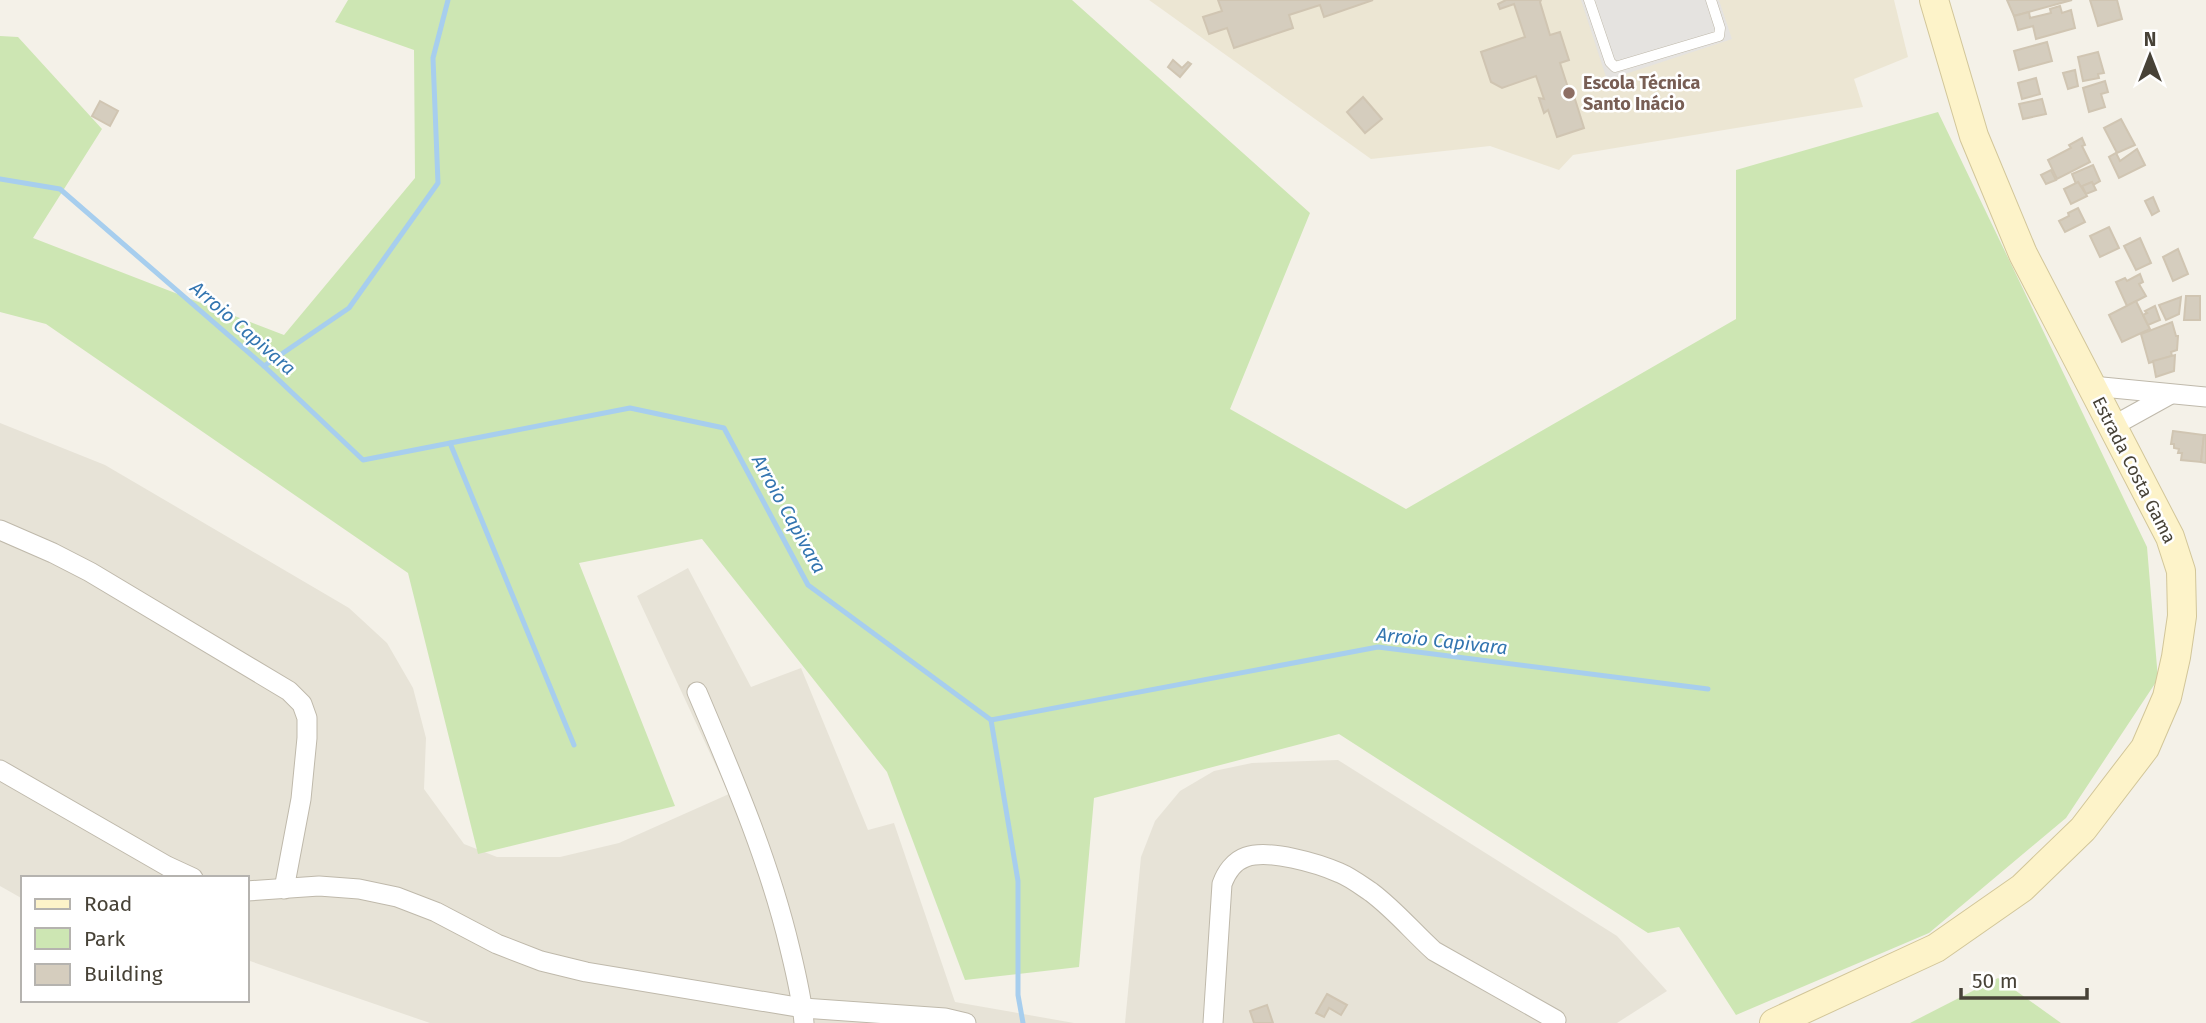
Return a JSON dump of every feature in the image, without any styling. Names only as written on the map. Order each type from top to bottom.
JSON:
[{"type":"main road","name":"Estrada Costa Gama","points":[[1774,1023],[1936,948],[2022,888],[2083,829],[2145,748],[2167,697],[2176,657],[2182,616],[2181,571],[2170,537],[2023,254],[1974,136],[1934,0]]},
{"type":"street","points":[[2092,386],[2206,397]]},
{"type":"street","points":[[2113,426],[2169,395]]},
{"type":"street","points":[[0,530],[90,572],[289,691],[302,704],[307,718],[306,758],[284,889]]},
{"type":"street","points":[[697,692],[760,843],[785,926],[803,1015]]},
{"type":"street","points":[[0,770],[189,876]]},
{"type":"street","points":[[1213,1023],[1222,884],[1235,863],[1256,854],[1305,861],[1341,873],[1371,892],[1400,916],[1434,951],[1556,1020]]},
{"type":"street","points":[[248,891],[319,886],[359,889],[397,897],[436,912],[497,944],[541,961],[586,972],[803,1015],[945,1018],[966,1023]]},
{"type":"lane","points":[[1589,0],[1610,62],[1615,67],[1718,36],[1720,28],[1711,0]]},
{"type":"shaded area","name":"Escola Técnica Santo Inácio","points":[[1149,0],[1894,0],[1908,57],[1854,79],[1863,107],[1573,155],[1559,170],[1490,146],[1371,159]]},
{"type":"shaded area","points":[[1581,0],[1719,0],[1732,39],[1607,80]]},
{"type":"shaded area","points":[[0,423],[105,465],[349,608],[387,643],[413,688],[426,738],[424,789],[464,844],[497,857],[560,857],[619,843],[729,794],[637,596],[688,568],[751,687],[801,668],[868,830],[894,823],[955,1002],[1074,1023],[430,1023],[248,960],[248,876],[21,876],[21,898],[0,886]]},
{"type":"shaded area","points":[[1338,760],[1617,936],[1667,991],[1617,1023],[1125,1023],[1141,857],[1155,821],[1180,791],[1214,771],[1252,763]]},
{"type":"green space","points":[[348,0],[1072,0],[1310,213],[1230,409],[1406,509],[1736,319],[1736,170],[1938,112],[2147,547],[2158,679],[2066,818],[1929,933],[1736,1015],[1679,927],[1648,933],[1339,734],[1094,798],[1079,967],[965,980],[887,772],[702,539],[579,563],[675,806],[478,854],[408,573],[46,324],[0,312],[0,36],[18,37],[102,129],[33,238],[284,335],[415,178],[414,50],[335,22]]},
{"type":"green space","points":[[1998,978],[2061,1023],[1910,1023]]},
{"type":"building","points":[[1218,0],[1373,0],[1324,17],[1320,5],[1289,15],[1293,28],[1234,48],[1227,28],[1209,34],[1203,17],[1222,11]]},
{"type":"building","points":[[1506,0],[1541,0],[1550,35],[1560,32],[1569,60],[1560,63],[1584,128],[1557,137],[1548,110],[1544,113],[1539,98],[1544,99],[1536,76],[1502,88],[1491,82],[1481,52],[1525,37],[1514,4],[1500,9],[1498,4]]},
{"type":"building","points":[[2007,0],[2072,0],[2014,16]]},
{"type":"building","points":[[2090,0],[2117,0],[2122,19],[2098,26]]},
{"type":"building","points":[[2060,6],[2062,13],[2071,10],[2075,28],[2036,39],[2033,26],[2018,30],[2014,16],[2029,12],[2030,18],[2051,13],[2050,9]]},
{"type":"building","points":[[2047,42],[2052,61],[2019,70],[2014,51]]},
{"type":"building","points":[[2098,52],[2104,73],[2098,74],[2099,78],[2083,81],[2078,57]]},
{"type":"building","points":[[1173,60],[1182,68],[1188,62],[1191,64],[1180,77],[1168,67]]},
{"type":"building","points":[[2075,70],[2078,86],[2068,89],[2063,73]]},
{"type":"building","points":[[2036,78],[2040,94],[2022,99],[2018,83]]},
{"type":"building","points":[[2105,81],[2108,92],[2101,94],[2105,107],[2089,112],[2083,88]]},
{"type":"building","points":[[1363,97],[1382,119],[1365,133],[1347,112]]},
{"type":"building","points":[[2042,99],[2046,114],[2023,119],[2019,104]]},
{"type":"building","points":[[100,101],[118,111],[110,126],[92,116]]},
{"type":"building","points":[[2121,119],[2135,145],[2117,153],[2104,128]]},
{"type":"building","points":[[2082,138],[2085,145],[2082,146],[2090,162],[2057,179],[2048,160],[2071,148],[2069,145]]},
{"type":"building","points":[[2137,149],[2145,165],[2119,178],[2109,157],[2116,153],[2120,161]]},
{"type":"building","points":[[2093,165],[2100,181],[2081,187],[2078,182],[2076,184],[2072,174]]},
{"type":"building","points":[[2051,170],[2056,180],[2046,184],[2041,175]]},
{"type":"building","points":[[2078,182],[2087,196],[2071,204],[2064,189]]},
{"type":"building","points":[[2092,182],[2096,190],[2086,194],[2082,186]]},
{"type":"building","points":[[2153,197],[2159,211],[2152,215],[2145,201]]},
{"type":"building","points":[[2078,208],[2085,222],[2065,232],[2059,221]]},
{"type":"building","points":[[2109,227],[2119,248],[2100,257],[2090,236]]},
{"type":"building","points":[[2140,238],[2151,263],[2136,270],[2124,246]]},
{"type":"building","points":[[2178,249],[2188,274],[2173,281],[2163,257]]},
{"type":"building","points":[[2140,274],[2143,282],[2139,284],[2146,296],[2127,306],[2116,282],[2125,278],[2127,281]]},
{"type":"building","points":[[2186,296],[2200,296],[2200,320],[2184,320]]},
{"type":"building","points":[[2181,297],[2179,314],[2166,320],[2159,305]]},
{"type":"building","points":[[2136,301],[2150,329],[2122,342],[2109,315]]},
{"type":"building","points":[[2155,306],[2160,320],[2148,325],[2143,315]]},
{"type":"building","points":[[2172,322],[2178,336],[2177,350],[2171,352],[2172,356],[2149,363],[2141,334]]},
{"type":"building","points":[[2175,355],[2174,371],[2156,377],[2153,361]]},
{"type":"building","points":[[2173,431],[2204,435],[2201,462],[2181,460],[2182,453],[2178,453],[2179,449],[2171,444]]},
{"type":"building","points":[[2206,435],[2206,463],[2201,462]]},
{"type":"building","points":[[1327,994],[1347,1005],[1341,1015],[1329,1008],[1324,1017],[1316,1013]]},
{"type":"building","points":[[1267,1005],[1273,1023],[1254,1023],[1250,1011]]},
{"type":"waterway","points":[[264,366],[349,308],[438,183],[433,58],[448,0]]},
{"type":"waterway","name":"Arroio Capivara","points":[[0,179],[60,189],[264,366],[363,460],[630,408],[724,428],[808,585],[991,720],[1378,647],[1708,689]]},
{"type":"waterway","points":[[450,443],[574,745]]},
{"type":"waterway","points":[[991,720],[1018,881],[1018,995],[1023,1023]]},
{"type":"place","name":"Escola Técnica Santo Inácio","points":[[1569,93]]}]
